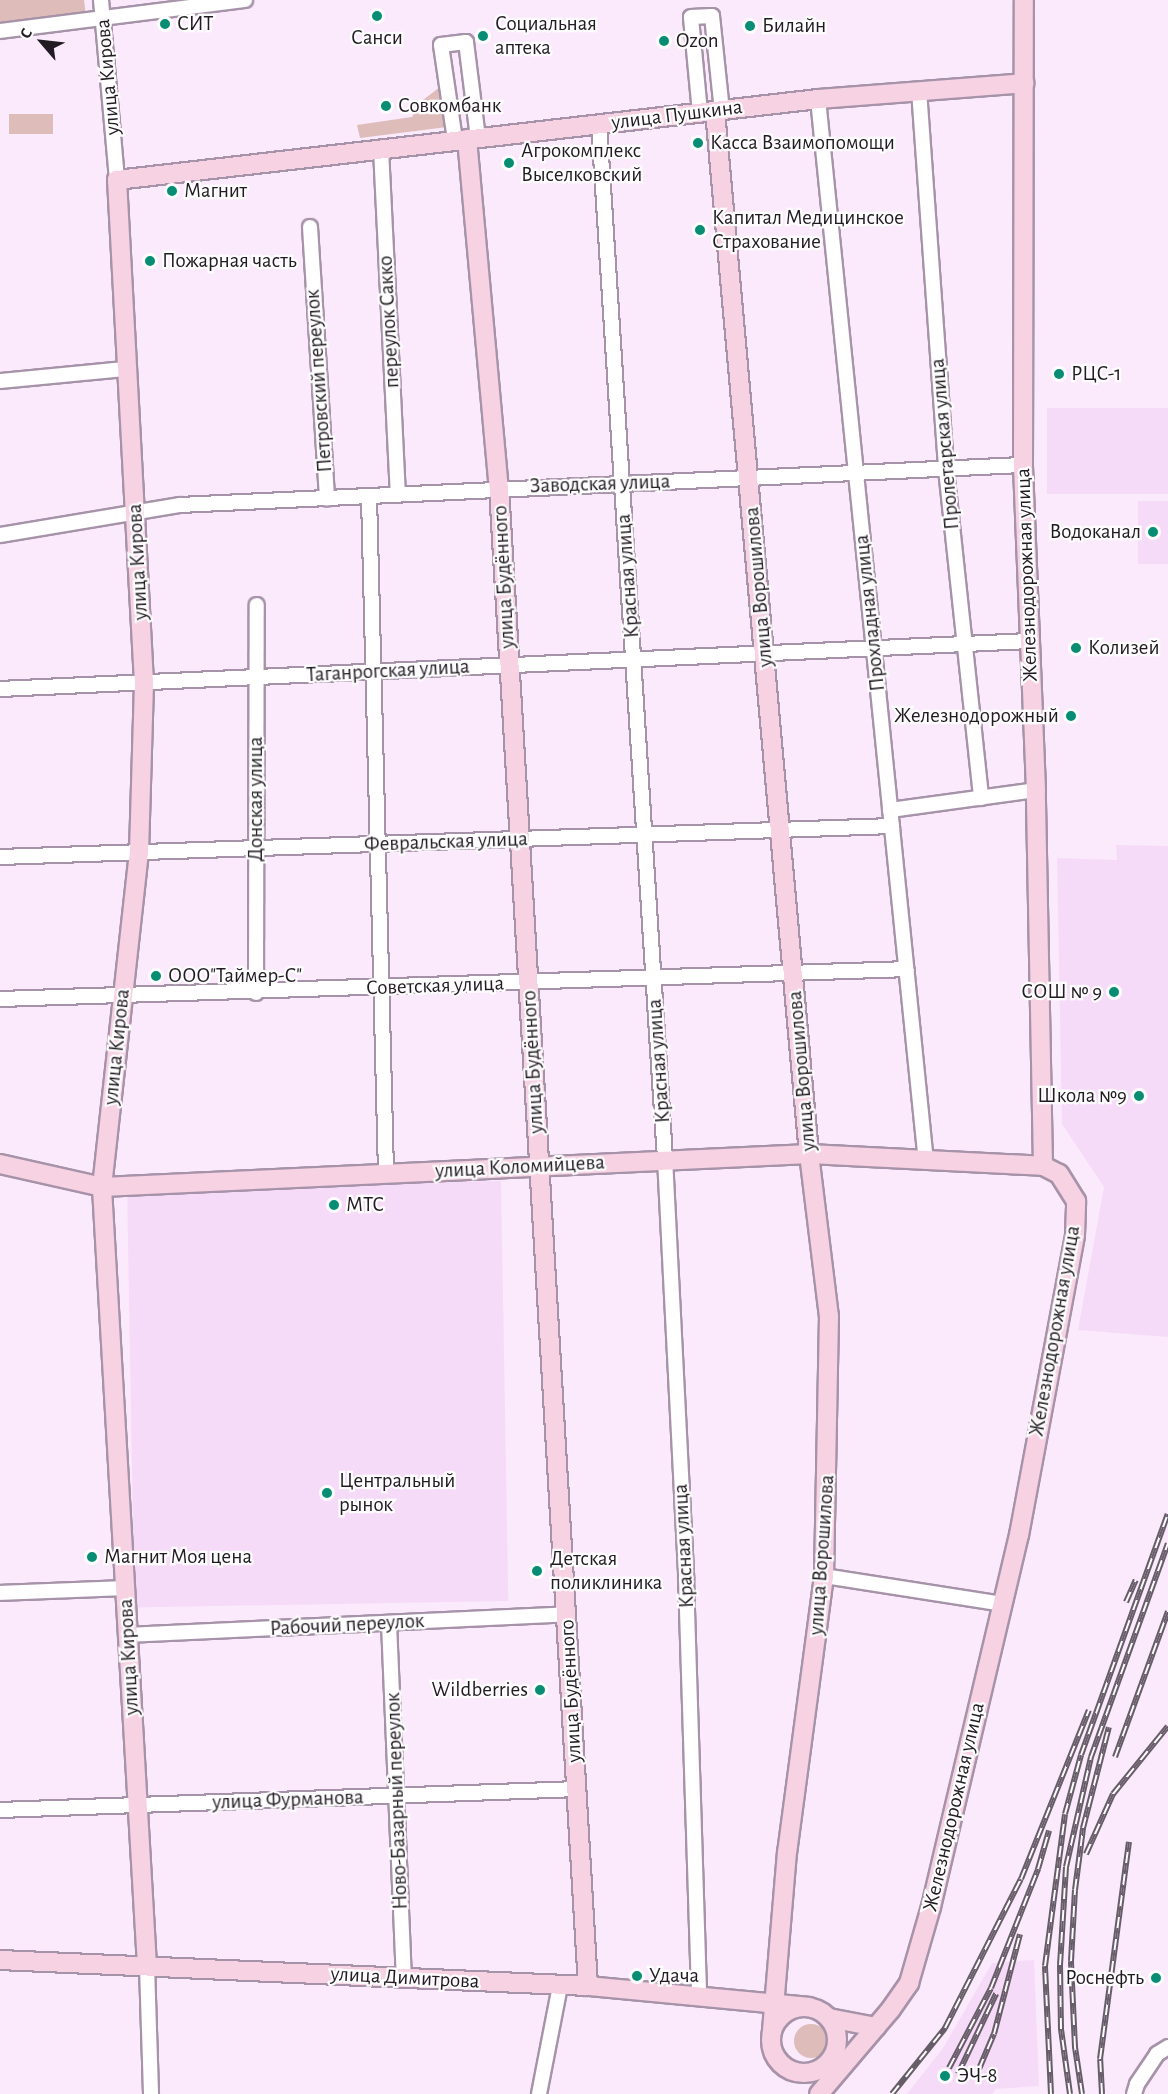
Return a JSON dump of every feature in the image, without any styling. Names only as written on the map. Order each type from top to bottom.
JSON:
[{"type":"main road","name":"Железнодорожная улица","points":[[819,2093],[876,2027],[909,1983],[931,1907],[1002,1604],[1075,1235],[1076,1201],[1059,1174],[1043,1166],[1036,790],[1028,641],[1023,465],[1024,0]]},
{"type":"main road","name":"улица Пушкина","points":[[117,180],[818,99],[1024,82]]},
{"type":"main road","name":"улица Ворошилова","points":[[713,112],[749,478],[809,1154],[829,1316],[824,1576],[787,1851],[772,2005],[772,2030]]},
{"type":"main road","name":"улица Будённого","points":[[467,139],[499,488],[588,1986]]},
{"type":"main road","name":"улица Кирова","points":[[117,180],[125,369],[136,515],[144,682],[139,852],[102,1187],[147,1966]]},
{"type":"main road","name":"улица Коломийцева","points":[[0,1164],[102,1187],[540,1167],[665,1158],[809,1154],[926,1162],[1043,1166]]},
{"type":"main road","name":"улица Димитрова","points":[[0,1960],[588,1986],[809,2007]]},
{"type":"main road","points":[[809,2007],[829,2018],[876,2027],[811,2073],[788,2070],[773,2053],[772,2030],[786,2012],[809,2007]]},
{"type":"main road","points":[[819,2093],[837,2039],[829,2018]]},
{"type":"street","name":"улица Кирова","points":[[101,0],[117,180]]},
{"type":"street","points":[[0,32],[245,0]]},
{"type":"street","name":"улица Ворошилова","points":[[712,16],[713,112],[691,17],[712,16]]},
{"type":"street","name":"улица Будённого","points":[[466,42],[467,139],[441,45],[466,42]]},
{"type":"street","name":"Пролетарская улица","points":[[919,90],[946,469],[981,798]]},
{"type":"street","name":"Прохладная улица","points":[[818,99],[926,1162]]},
{"type":"street","name":"Красная улица","points":[[599,124],[665,1158],[686,1578],[699,1998]]},
{"type":"street","name":"переулок Сакко","points":[[381,149],[398,494]]},
{"type":"street","name":"Петровский переулок","points":[[310,227],[327,498]]},
{"type":"street","points":[[0,381],[125,369]]},
{"type":"street","name":"Заводская улица","points":[[0,535],[136,515],[180,506],[499,488],[1023,465]]},
{"type":"street","points":[[369,496],[387,1174]]},
{"type":"street","name":"Донская улица","points":[[256,993],[257,605]]},
{"type":"street","name":"Таганрогская улица","points":[[0,689],[1028,641]]},
{"type":"street","points":[[890,810],[1036,790]]},
{"type":"street","name":"Февральская улица","points":[[0,856],[892,826]]},
{"type":"street","name":"Советская улица","points":[[0,999],[123,998],[907,969]]},
{"type":"street","points":[[824,1576],[1002,1604]]},
{"type":"street","points":[[0,1593],[125,1588]]},
{"type":"street","name":"Рабочий переулок","points":[[128,1635],[566,1614]]},
{"type":"street","name":"Ново-Базарный переулок","points":[[389,1623],[404,1978]]},
{"type":"street","name":"улица Фурманова","points":[[0,1810],[577,1789]]},
{"type":"street","name":"улица Кирова","points":[[147,1966],[151,2094]]},
{"type":"street","points":[[539,2094],[560,1986]]},
{"type":"street","points":[[1134,2094],[1137,2084],[1157,2054],[1168,2047]]},
{"type":"shaded area","points":[[0,0],[84,0],[86,16],[0,27]]},
{"type":"shaded area","points":[[440,87],[447,127],[360,138],[357,125],[412,117],[419,103]]},
{"type":"shaded area","points":[[9,114],[53,114],[53,134],[9,134]]},
{"type":"shaded area","points":[[1047,408],[1168,408],[1168,494],[1047,494]]},
{"type":"shaded area","name":"Водоканал","points":[[1138,501],[1168,501],[1168,564],[1138,564]]},
{"type":"shaded area","name":"СОШ № 9","points":[[1116,845],[1168,846],[1168,1337],[1078,1330],[1104,1187],[1062,1124],[1057,858],[1117,860]]},
{"type":"shaded area","name":"Центральный рынок","points":[[501,1181],[508,1601],[134,1607],[127,1188]]},
{"type":"shaded area","points":[[1034,1960],[1039,2086],[996,2089],[992,2094],[907,2094],[943,2048],[992,1963]]},
{"type":"shaded area","points":[[811,2024],[823,2029],[828,2041],[823,2053],[811,2058],[799,2053],[794,2041],[799,2029]]},
{"type":"railway","points":[[1051,2094],[1045,1966],[1065,1814],[1081,1755],[1168,1514]]},
{"type":"railway","points":[[1070,2094],[1061,2029],[1060,1965],[1066,1867],[1091,1757],[1168,1543]]},
{"type":"railway","points":[[1126,1602],[1136,1580]]},
{"type":"railway","points":[[1115,1757],[1168,1611]]},
{"type":"railway","points":[[892,2094],[945,2028],[1021,1879],[1089,1710]]},
{"type":"railway","points":[[1086,1854],[1113,1794],[1168,1726]]},
{"type":"railway","points":[[1082,2094],[1075,2047],[1071,1961],[1075,1890],[1083,1828],[1109,1727]]},
{"type":"railway","points":[[949,2068],[991,1988],[1038,1869],[1049,1831]]},
{"type":"railway","points":[[1102,2094],[1100,2059],[1129,1842]]},
{"type":"railway","points":[[979,2069],[994,2034],[1020,1934]]},
{"type":"railway","points":[[958,2074],[996,1994]]},
{"type":"place","name":"Санси","points":[[377,16]]},
{"type":"place","name":"СИТ","points":[[165,24]]},
{"type":"place","name":"Билайн","points":[[750,26]]},
{"type":"place","name":"Социальная аптека","points":[[483,36]]},
{"type":"place","name":"Ozon","points":[[664,41]]},
{"type":"place","name":"Совкомбанк","points":[[386,106]]},
{"type":"place","name":"Касса Взаимопомощи","points":[[698,143]]},
{"type":"place","name":"Агрокомплекс Выселковский","points":[[509,163]]},
{"type":"place","name":"Магнит","points":[[172,191]]},
{"type":"place","name":"Капитал Медицинское Страхование","points":[[700,230]]},
{"type":"place","name":"Пожарная часть","points":[[150,261]]},
{"type":"place","name":"РЦС-1","points":[[1059,374]]},
{"type":"place","name":"Водоканал","points":[[1153,532]]},
{"type":"place","name":"Колизей","points":[[1076,648]]},
{"type":"place","name":"Железнодорожный","points":[[1071,716]]},
{"type":"place","name":"ООО\"Таймер-С\"","points":[[156,976]]},
{"type":"place","name":"СОШ № 9","points":[[1114,992]]},
{"type":"place","name":"Школа №9","points":[[1139,1096]]},
{"type":"place","name":"МТС","points":[[334,1205]]},
{"type":"place","name":"Центральный рынок","points":[[327,1493]]},
{"type":"place","name":"Магнит Моя цена","points":[[92,1557]]},
{"type":"place","name":"Детская поликлиника","points":[[537,1571]]},
{"type":"place","name":"Wildberries","points":[[540,1690]]},
{"type":"place","name":"Удача","points":[[637,1976]]},
{"type":"place","name":"Роснефть","points":[[1156,1978]]},
{"type":"place","name":"ЭЧ-8","points":[[945,2076]]}]
